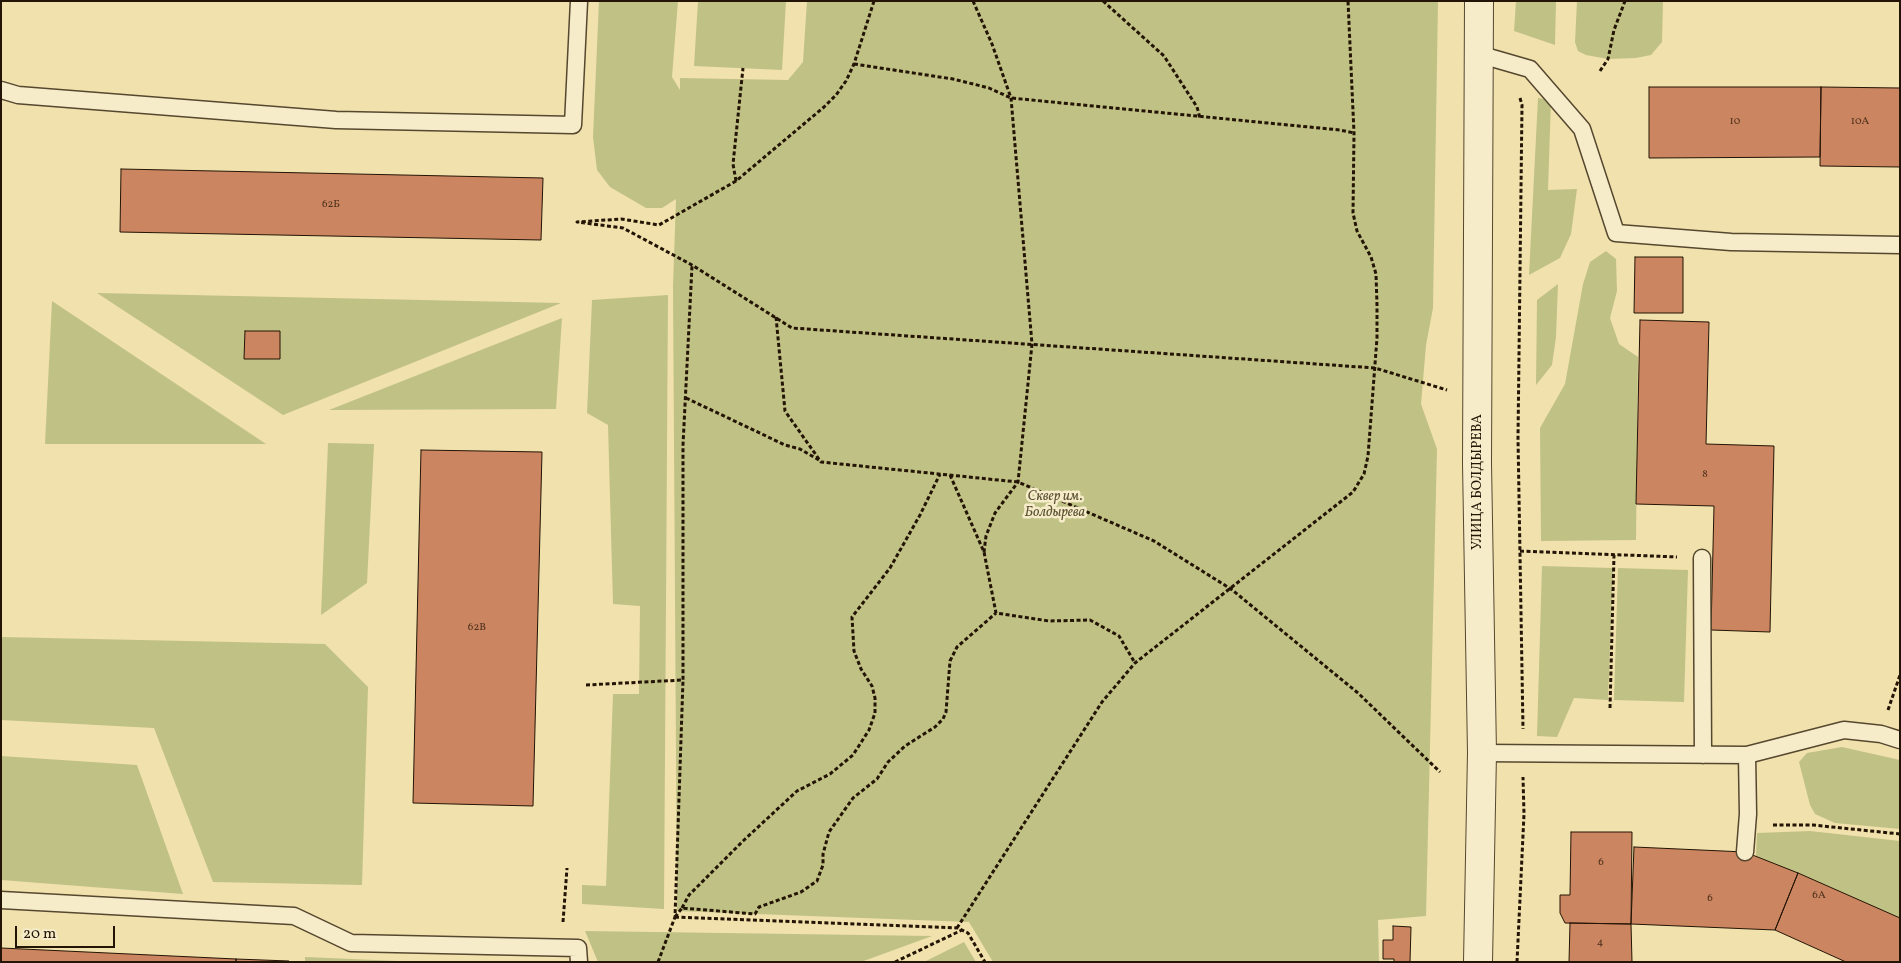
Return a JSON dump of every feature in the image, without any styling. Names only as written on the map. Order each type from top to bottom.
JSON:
[{"type":"street","name":"УЛИЦА БОЛДЫРЕВА","points":[[1478,962],[1482,753],[1477,463],[1479,1]]},
{"type":"lane","points":[[1,90],[18,95],[336,120],[573,125],[579,1]]},
{"type":"lane","points":[[1478,54],[1530,70],[1582,128],[1616,233],[1731,242],[1900,245]]},
{"type":"lane","points":[[1702,558],[1703,755]]},
{"type":"lane","points":[[1482,753],[1747,755],[1844,730],[1881,734],[1900,740]]},
{"type":"lane","points":[[1745,852],[1747,755]]},
{"type":"lane","points":[[1,900],[294,916],[351,943],[578,948],[579,962]]},
{"type":"path","points":[[874,1],[854,64],[846,81],[824,107],[736,181],[659,225],[621,219],[577,222],[623,228],[692,265],[792,328],[1375,368],[1447,390]]},
{"type":"path","points":[[973,1],[992,44],[1011,98],[1032,344],[1018,482],[995,513],[986,536],[984,552]]},
{"type":"path","points":[[1103,1],[1164,56],[1197,107],[1200,118]]},
{"type":"path","points":[[958,928],[1102,702],[1135,663],[1353,492],[1364,474],[1368,456],[1375,368],[1376,274],[1371,257],[1354,223],[1354,133],[1348,1]]},
{"type":"path","points":[[1600,71],[1608,59],[1614,30],[1625,1]]},
{"type":"path","points":[[854,64],[953,79],[989,88],[1011,98],[1200,118],[1340,130],[1354,133]]},
{"type":"path","points":[[1512,64],[1522,105],[1518,438],[1524,814],[1517,962]]},
{"type":"path","points":[[736,181],[733,164],[743,68]]},
{"type":"path","points":[[658,962],[674,917],[683,680],[683,444],[692,265]]},
{"type":"path","points":[[776,317],[785,411],[821,462]]},
{"type":"path","points":[[686,398],[785,445],[800,450],[821,462],[1018,482],[1154,541],[1231,589],[1358,693],[1440,772]]},
{"type":"path","points":[[674,917],[682,908],[689,895],[743,841],[797,791],[830,774],[853,754],[869,730],[875,713],[875,698],[872,686],[861,669],[854,651],[852,617],[890,568],[920,515],[940,474]]},
{"type":"path","points":[[950,475],[984,552],[996,613]]},
{"type":"path","points":[[1520,551],[1702,558]]},
{"type":"path","points":[[1610,708],[1614,555]]},
{"type":"path","points":[[682,908],[755,914],[759,907],[801,892],[817,881],[823,865],[822,854],[829,832],[853,798],[877,779],[888,762],[905,746],[936,726],[943,719],[946,712],[950,661],[957,647],[996,613],[1050,621],[1090,620],[1119,636],[1135,663]]},
{"type":"path","points":[[1881,734],[1900,675]]},
{"type":"path","points":[[586,685],[683,680]]},
{"type":"path","points":[[1747,826],[1813,825],[1900,834]]},
{"type":"path","points":[[564,913],[567,868]]},
{"type":"path","points":[[674,917],[958,928],[968,933],[985,962]]},
{"type":"path","points":[[895,962],[962,930]]},
{"type":"green space","name":"Сквер им. Болдырева","points":[[599,1],[678,1],[672,77],[680,90],[680,78],[788,80],[803,62],[807,1],[1438,1],[1433,308],[1426,345],[1421,404],[1437,449],[1426,916],[1378,920],[1379,962],[993,962],[969,922],[677,911],[673,286],[676,199],[662,208],[646,208],[610,187],[597,170],[593,137]]},
{"type":"green space","points":[[698,1],[786,1],[782,70],[694,66]]},
{"type":"green space","points":[[1516,1],[1556,1],[1555,45],[1514,31]]},
{"type":"green space","points":[[1577,1],[1663,1],[1662,42],[1651,55],[1636,58],[1608,59],[1586,55],[1578,51],[1575,42]]},
{"type":"green space","points":[[1538,98],[1551,100],[1548,190],[1577,189],[1571,234],[1560,258],[1529,275]]},
{"type":"green space","points":[[1606,251],[1616,259],[1617,291],[1610,318],[1619,344],[1638,357],[1636,540],[1541,541],[1540,428],[1565,384],[1583,284],[1590,262]]},
{"type":"green space","points":[[1558,284],[1556,337],[1552,365],[1536,385],[1537,300]]},
{"type":"green space","points":[[97,293],[561,303],[283,415]]},
{"type":"green space","points":[[668,295],[664,909],[582,904],[582,885],[606,886],[613,694],[639,694],[640,606],[613,604],[608,425],[587,413],[592,300]]},
{"type":"green space","points":[[52,301],[266,444],[45,444]]},
{"type":"green space","points":[[562,318],[556,409],[329,410]]},
{"type":"green space","points":[[328,443],[374,444],[367,583],[321,615]]},
{"type":"green space","points":[[1542,566],[1613,568],[1608,700],[1574,698],[1557,737],[1537,736]]},
{"type":"green space","points":[[1618,568],[1688,570],[1684,702],[1614,700]]},
{"type":"green space","points":[[1,637],[325,644],[368,687],[362,885],[213,882],[154,728],[1,720]]},
{"type":"green space","points":[[1842,747],[1900,760],[1900,829],[1835,823],[1815,814],[1810,805],[1799,762],[1807,753]]},
{"type":"green space","points":[[1,756],[137,765],[183,894],[1,880]]},
{"type":"green space","points":[[1810,831],[1900,841],[1900,919],[1756,856],[1757,833]]},
{"type":"green space","points":[[585,931],[932,936],[861,962],[598,962]]},
{"type":"green space","points":[[964,942],[976,962],[924,962]]},
{"type":"green space","points":[[305,957],[421,962],[305,962]]},
{"type":"building","points":[[1649,87],[1821,87],[1820,157],[1649,158]]},
{"type":"building","points":[[1821,87],[1900,88],[1900,167],[1820,166]]},
{"type":"building","points":[[121,169],[543,178],[541,240],[120,232]]},
{"type":"building","points":[[1635,257],[1683,257],[1683,313],[1634,313]]},
{"type":"building","points":[[1640,320],[1709,322],[1706,444],[1774,446],[1770,632],[1711,630],[1714,506],[1636,504]]},
{"type":"building","points":[[245,331],[280,331],[280,359],[244,359]]},
{"type":"building","points":[[421,450],[542,452],[533,806],[413,803]]},
{"type":"building","points":[[1571,832],[1632,832],[1631,924],[1565,923],[1560,913],[1560,895],[1570,895]]},
{"type":"building","points":[[1634,847],[1745,852],[1798,873],[1775,930],[1631,924]]},
{"type":"building","points":[[1798,873],[1900,918],[1900,962],[1846,962],[1775,930]]},
{"type":"building","points":[[1570,923],[1631,924],[1632,962],[1569,962]]},
{"type":"building","points":[[1393,926],[1411,927],[1410,962],[1394,962],[1394,959],[1383,959],[1383,940],[1393,940]]},
{"type":"building","points":[[1,948],[236,959],[236,962],[1,962]]},
{"type":"building","points":[[236,959],[289,961],[289,962],[236,962]]}]
